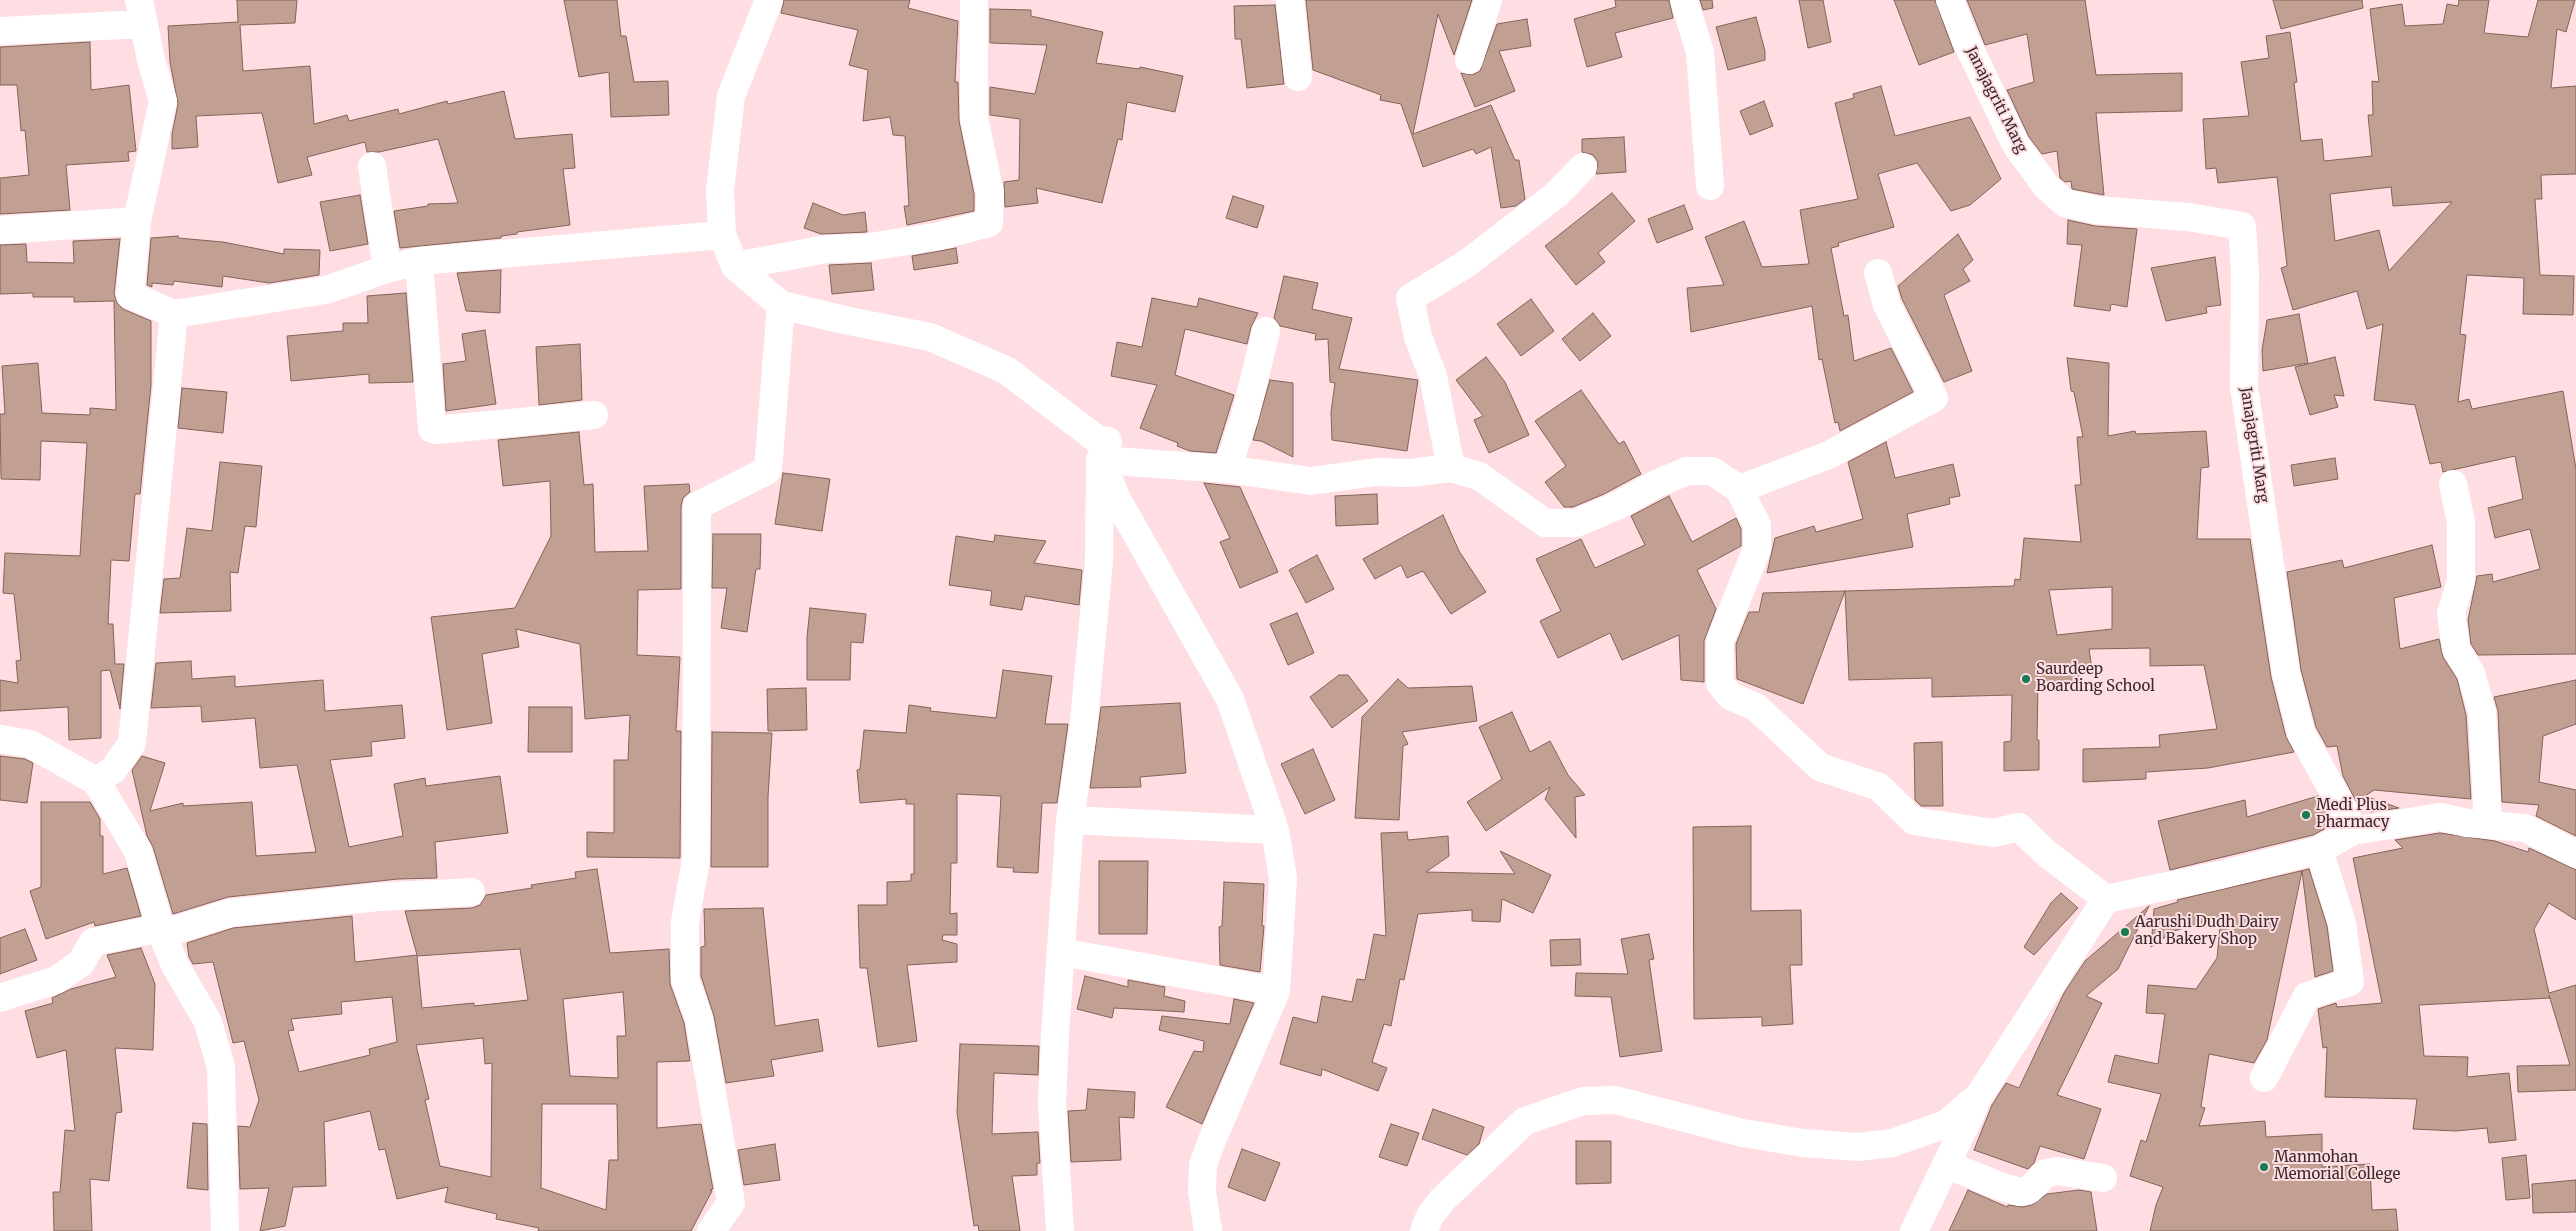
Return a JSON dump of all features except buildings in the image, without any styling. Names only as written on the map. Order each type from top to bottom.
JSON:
[{"type":"street","points":[[769,0],[731,96],[720,190],[722,235],[735,266],[781,305],[849,321],[930,336],[1006,370],[1098,440],[1108,441],[1100,460],[1099,561],[1084,732],[1070,820],[1061,952],[1052,1104],[1060,1231]]},
{"type":"street","points":[[735,266],[827,249],[863,248],[940,236],[966,231],[989,223],[990,193],[974,118],[974,0]]},
{"type":"street","points":[[1290,0],[1298,76]]},
{"type":"street","points":[[1469,60],[1488,0]]},
{"type":"street","points":[[1684,0],[1700,52],[1710,186]]},
{"type":"street","name":"Janajagriti Marg","points":[[1950,0],[1966,41],[2016,145],[2046,186],[2065,203],[2103,211],[2188,217],[2242,226],[2245,273],[2244,387],[2286,673],[2302,733],[2344,809],[2352,831]]},
{"type":"street","points":[[0,31],[141,12],[163,101],[137,221],[130,295],[174,314],[326,290],[387,269],[419,261],[722,235]]},
{"type":"street","points":[[372,166],[387,269]]},
{"type":"street","points":[[1451,468],[1433,376],[1418,337],[1410,298],[1466,264],[1557,194],[1583,167]]},
{"type":"street","points":[[0,230],[137,221]]},
{"type":"street","points":[[419,261],[432,429],[594,415]]},
{"type":"street","points":[[1739,489],[1829,455],[1934,398],[1887,305],[1878,273]]},
{"type":"street","points":[[711,1231],[731,1203],[699,1019],[685,979],[685,922],[696,860],[698,506],[768,470],[781,305]]},
{"type":"street","points":[[96,781],[113,770],[132,743],[174,314]]},
{"type":"street","points":[[1227,469],[1245,416],[1266,331]]},
{"type":"street","points":[[1100,460],[1227,469],[1311,481],[1376,472],[1409,473],[1451,468],[1478,476],[1545,523],[1576,523],[1619,506],[1656,484],[1687,471],[1712,470],[1739,489],[1757,525],[1757,549],[1720,641],[1720,683],[1730,696],[1756,707],[1820,767],[1879,787],[1914,821],[1993,833],[2019,827],[2046,854],[2106,899]]},
{"type":"street","points":[[1100,460],[1118,501],[1230,699],[1275,830],[1283,878],[1276,992],[1203,1165],[1202,1191],[1208,1231]]},
{"type":"street","points":[[2453,484],[2462,522],[2461,581],[2451,614],[2456,649],[2471,673],[2482,712],[2488,824]]},
{"type":"street","points":[[0,739],[30,744],[96,781],[138,851],[161,932],[175,965],[208,1022],[220,1067],[225,1231]]},
{"type":"street","points":[[1914,1231],[1979,1096],[2106,899],[2220,876],[2319,850],[2352,831],[2440,817],[2467,823],[2525,828],[2576,854]]},
{"type":"street","points":[[1070,820],[1275,830]]},
{"type":"street","points":[[2264,1078],[2307,996],[2350,982],[2342,923],[2319,850]]},
{"type":"street","points":[[0,998],[56,980],[81,963],[93,942],[161,932],[230,913],[378,897],[471,892]]},
{"type":"street","points":[[1061,952],[1276,992]]},
{"type":"street","points":[[1424,1231],[1430,1216],[1442,1200],[1525,1122],[1583,1101],[1615,1100],[1742,1133],[1803,1143],[1858,1147],[1892,1143],[1946,1124],[1979,1096]]},
{"type":"street","points":[[1946,1164],[1999,1186],[2020,1192],[2029,1190],[2046,1173],[2056,1171],[2103,1178]]},
{"type":"place","name":"Saurdeep Boarding School","points":[[2026,679]]},
{"type":"place","name":"Medi Plus Pharmacy","points":[[2306,815]]},
{"type":"place","name":"Aarushi Dudh Dairy and Bakery Shop","points":[[2125,932]]},
{"type":"place","name":"Manmohan Memorial College","points":[[2264,1167]]}]
